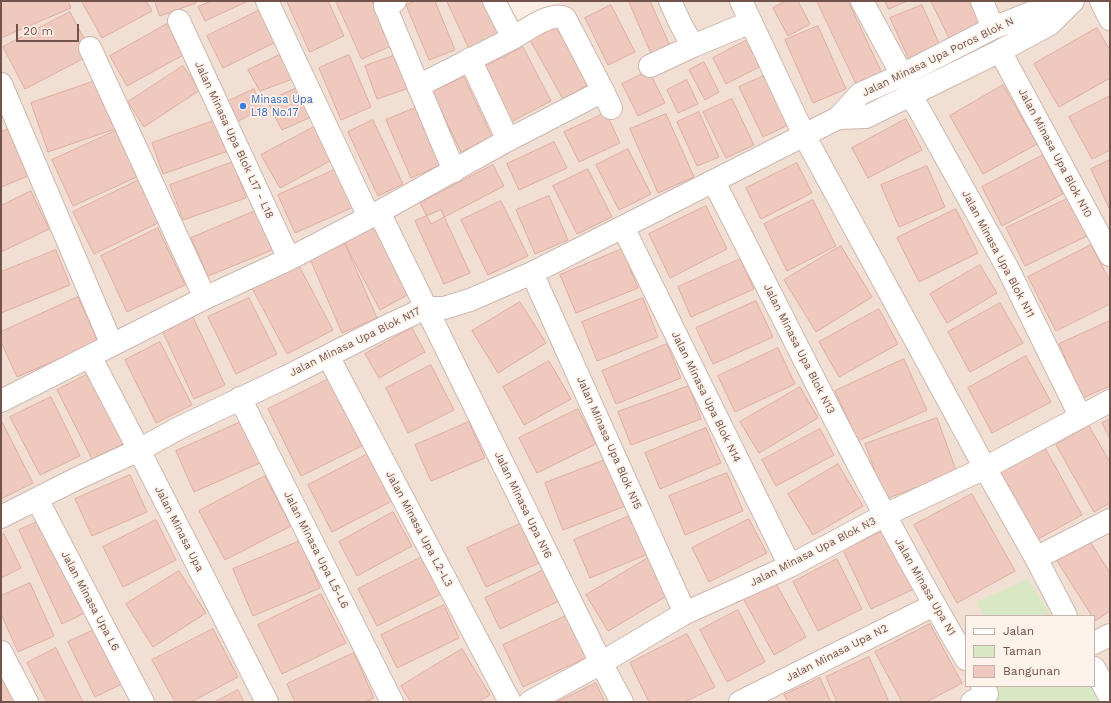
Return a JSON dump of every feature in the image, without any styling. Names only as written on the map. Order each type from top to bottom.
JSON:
[{"type":"street","name":"Jalan Minasa Upa N16","points":[[267,1],[374,215],[426,308],[601,663],[622,702]]},
{"type":"street","points":[[494,1],[513,38]]},
{"type":"street","points":[[670,1],[693,46]]},
{"type":"street","points":[[741,1],[804,135],[985,468],[1036,558],[1065,615]]},
{"type":"street","points":[[862,1],[902,75]]},
{"type":"street","points":[[982,1],[993,28]]},
{"type":"street","points":[[1101,1],[1110,19]]},
{"type":"street","name":"Jalan Minasa Upa Poros Blok N","points":[[838,118],[860,94],[902,75],[993,28],[1046,7],[1072,2]]},
{"type":"street","name":"Jalan Minasa Upa Poros Blok N","points":[[838,118],[866,117],[1050,24],[1072,2]]},
{"type":"street","points":[[388,3],[418,86],[454,171]]},
{"type":"street","points":[[2,396],[90,356],[205,298],[289,259],[374,215],[508,140],[607,99],[565,18],[561,16],[548,19],[418,86]]},
{"type":"street","name":"Jalan Minasa Upa Blok L17 - L18","points":[[179,21],[289,259]]},
{"type":"street","points":[[650,66],[751,22]]},
{"type":"street","points":[[90,48],[205,298]]},
{"type":"street","name":"Jalan Minasa Upa Blok N10","points":[[1000,50],[1110,255]]},
{"type":"street","points":[[470,59],[508,140]]},
{"type":"street","points":[[1,84],[112,345]]},
{"type":"street","name":"Jalan Minasa Upa Blok N11","points":[[910,95],[1007,267],[1080,416]]},
{"type":"street","name":"Jalan Minasa Upa Blok N17","points":[[1,517],[139,450],[384,327],[426,308],[444,308],[470,300],[532,273],[838,118]]},
{"type":"street","name":"Jalan Minasa Upa Blok N13","points":[[714,182],[884,515]]},
{"type":"street","name":"Jalan Minasa Upa Blok N14","points":[[623,227],[790,566]]},
{"type":"street","name":"Jalan Minasa Upa Blok N15","points":[[532,273],[685,613]]},
{"type":"street","name":"Jalan Minasa Upa","points":[[90,356],[267,702]]},
{"type":"street","name":"Jalan Minasa Upa L2-L3","points":[[328,356],[510,702]]},
{"type":"street","name":"Jalan Minasa Upa L5-L6","points":[[240,398],[392,702]]},
{"type":"street","name":"Jalan Minasa Upa Blok N3","points":[[530,702],[601,663],[685,613],[790,566],[884,515],[985,468],[1110,401]]},
{"type":"street","name":"Jalan Minasa Upa L6","points":[[37,499],[143,702]]},
{"type":"street","name":"Jalan Minasa Upa N1","points":[[884,515],[965,657]]},
{"type":"street","points":[[1036,558],[1110,520]]},
{"type":"street","name":"Jalan Minasa Upa N2","points":[[740,702],[934,605]]},
{"type":"street","points":[[1095,642],[1110,635]]},
{"type":"street","points":[[1,652],[27,702]]},
{"type":"street","points":[[1095,670],[1110,697]]},
{"type":"shaded area","points":[[1,1],[507,1],[521,24],[565,1],[1110,1],[1110,702],[1,702]]},
{"type":"green space","points":[[1028,579],[1050,615],[983,615],[976,602]]},
{"type":"green space","points":[[988,687],[1094,687],[1103,702],[995,702]]},
{"type":"building","points":[[1,1],[68,1],[71,8],[1,38]]},
{"type":"building","points":[[146,1],[152,11],[102,38],[82,2]]},
{"type":"building","points":[[155,1],[196,1],[196,3],[160,16]]},
{"type":"building","points":[[212,1],[248,1],[205,21],[198,7]]},
{"type":"building","points":[[287,1],[328,1],[344,36],[310,52]]},
{"type":"building","points":[[336,1],[372,1],[393,45],[362,59]]},
{"type":"building","points":[[416,1],[435,1],[455,50],[429,60],[406,5]]},
{"type":"building","points":[[447,1],[485,1],[501,35],[470,50]]},
{"type":"building","points":[[650,1],[671,48],[652,56],[629,2]]},
{"type":"building","points":[[786,1],[798,1],[810,24],[788,36],[773,8]]},
{"type":"building","points":[[817,1],[848,1],[882,73],[857,85]]},
{"type":"building","points":[[885,1],[907,1],[889,9]]},
{"type":"building","points":[[931,1],[969,1],[983,28],[952,43]]},
{"type":"building","points":[[611,5],[635,52],[608,65],[585,18]]},
{"type":"building","points":[[922,5],[942,50],[911,64],[890,18]]},
{"type":"building","points":[[264,8],[280,40],[223,68],[207,36]]},
{"type":"building","points":[[70,12],[92,54],[25,89],[3,47]]},
{"type":"building","points":[[167,24],[185,54],[127,86],[110,56]]},
{"type":"building","points":[[559,24],[591,83],[563,99],[530,40]]},
{"type":"building","points":[[818,26],[846,89],[813,103],[785,40]]},
{"type":"building","points":[[1097,28],[1110,50],[1110,78],[1059,107],[1034,64]]},
{"type":"building","points":[[749,39],[763,65],[726,84],[713,58]]},
{"type":"building","points":[[523,47],[551,101],[511,122],[483,68]]},
{"type":"building","points":[[288,51],[301,76],[260,91],[248,70]]},
{"type":"building","points":[[349,55],[371,107],[341,120],[319,68]]},
{"type":"building","points":[[396,55],[409,88],[377,99],[365,66]]},
{"type":"building","points":[[704,62],[719,92],[705,100],[689,70]]},
{"type":"building","points":[[183,66],[200,90],[144,127],[128,102]]},
{"type":"building","points":[[649,71],[665,103],[638,116],[622,84]]},
{"type":"building","points":[[768,74],[792,123],[763,137],[739,87]]},
{"type":"building","points":[[464,77],[492,137],[461,152],[432,92]]},
{"type":"building","points":[[101,79],[118,128],[48,152],[31,103]]},
{"type":"building","points":[[687,80],[698,104],[678,113],[667,90]]},
{"type":"building","points":[[1003,85],[1037,144],[983,174],[950,116]]},
{"type":"building","points":[[297,88],[311,117],[282,130],[267,101]]},
{"type":"building","name":"Minasa Upa L18 No.17","points":[[254,89],[263,108],[231,125],[222,104]]},
{"type":"building","points":[[1110,96],[1110,150],[1092,159],[1069,117]]},
{"type":"building","points":[[732,99],[754,145],[726,158],[703,112]]},
{"type":"building","points":[[415,108],[440,165],[411,178],[386,120]]},
{"type":"building","points":[[699,112],[719,157],[697,166],[677,122]]},
{"type":"building","points":[[606,113],[620,143],[579,162],[564,132]]},
{"type":"building","points":[[666,114],[694,177],[658,193],[630,129]]},
{"type":"building","points":[[219,119],[231,150],[163,174],[152,143]]},
{"type":"building","points":[[906,119],[922,150],[868,178],[852,148]]},
{"type":"building","points":[[373,120],[403,184],[378,196],[348,132]]},
{"type":"building","points":[[314,127],[332,160],[280,188],[261,155]]},
{"type":"building","points":[[9,129],[28,176],[1,187],[1,132]]},
{"type":"building","points":[[120,129],[141,175],[73,206],[52,160]]},
{"type":"building","points":[[554,142],[567,168],[519,190],[507,164]]},
{"type":"building","points":[[628,149],[651,194],[619,210],[596,165]]},
{"type":"building","points":[[1043,155],[1063,194],[1002,226],[982,187]]},
{"type":"building","points":[[1110,160],[1110,208],[1109,208],[1091,169]]},
{"type":"building","points":[[233,162],[246,198],[183,220],[170,185]]},
{"type":"building","points":[[797,163],[812,193],[761,219],[746,188]]},
{"type":"building","points":[[493,165],[504,186],[431,224],[420,203]]},
{"type":"building","points":[[927,166],[945,207],[899,227],[881,185]]},
{"type":"building","points":[[341,167],[358,205],[295,233],[278,195]]},
{"type":"building","points":[[588,169],[612,217],[577,234],[553,186]]},
{"type":"building","points":[[139,180],[160,222],[94,254],[73,212]]},
{"type":"building","points":[[31,191],[49,229],[1,252],[1,206]]},
{"type":"building","points":[[549,196],[568,240],[535,254],[516,210]]},
{"type":"building","points":[[1069,198],[1087,236],[1025,266],[1006,228]]},
{"type":"building","points":[[813,200],[836,246],[787,271],[764,224]]},
{"type":"building","points":[[501,201],[528,256],[488,275],[461,220]]},
{"type":"building","points":[[706,206],[727,249],[670,278],[649,234]]},
{"type":"building","points":[[260,209],[277,248],[208,276],[191,238]]},
{"type":"building","points":[[956,209],[978,253],[919,282],[897,238]]},
{"type":"building","points":[[441,210],[470,273],[444,284],[415,221]]},
{"type":"building","points":[[375,225],[411,293],[380,310],[344,242]]},
{"type":"building","points":[[158,228],[185,285],[127,312],[101,256]]},
{"type":"building","points":[[345,244],[377,318],[342,333],[310,259]]},
{"type":"building","points":[[1091,245],[1110,281],[1110,304],[1056,331],[1028,277]]},
{"type":"building","points":[[841,246],[872,297],[816,332],[784,280]]},
{"type":"building","points":[[622,249],[638,288],[576,313],[560,275]]},
{"type":"building","points":[[56,250],[70,285],[1,313],[1,272]]},
{"type":"building","points":[[740,259],[754,289],[691,317],[678,287]]},
{"type":"building","points":[[298,264],[333,330],[287,354],[252,288]]},
{"type":"building","points":[[980,265],[997,293],[947,323],[930,294]]},
{"type":"building","points":[[78,297],[98,342],[17,377],[1,342],[1,332]]},
{"type":"building","points":[[249,298],[277,354],[236,374],[208,317]]},
{"type":"building","points":[[643,298],[658,337],[597,361],[582,322]]},
{"type":"building","points":[[756,301],[773,337],[713,364],[696,328]]},
{"type":"building","points":[[520,302],[546,343],[498,373],[472,331]]},
{"type":"building","points":[[1000,303],[1023,343],[970,372],[948,332]]},
{"type":"building","points":[[879,309],[898,344],[839,377],[819,342]]},
{"type":"building","points":[[192,315],[225,385],[194,399],[162,330]]},
{"type":"building","points":[[1110,321],[1110,386],[1083,398],[1059,344]]},
{"type":"building","points":[[412,328],[425,352],[379,378],[365,354]]},
{"type":"building","points":[[160,342],[192,405],[156,423],[125,360]]},
{"type":"building","points":[[667,344],[681,378],[616,404],[602,371]]},
{"type":"building","points":[[778,348],[795,384],[735,412],[718,376]]},
{"type":"building","points":[[1026,356],[1051,402],[992,433],[968,388]]},
{"type":"building","points":[[904,359],[927,410],[858,441],[835,391]]},
{"type":"building","points":[[549,361],[571,399],[524,425],[503,387]]},
{"type":"building","points":[[431,365],[454,410],[408,433],[386,388]]},
{"type":"building","points":[[90,373],[125,443],[92,459],[57,390]]},
{"type":"building","points":[[329,379],[362,446],[301,476],[268,409]]},
{"type":"building","points":[[689,386],[701,419],[631,445],[618,412]]},
{"type":"building","points":[[800,387],[818,418],[759,453],[740,422]]},
{"type":"building","points":[[51,397],[80,456],[40,475],[10,417]]},
{"type":"building","points":[[578,409],[596,444],[537,473],[519,438]]},
{"type":"building","points":[[937,418],[957,473],[885,499],[865,444]]},
{"type":"building","points":[[1110,419],[1110,439],[1102,423]]},
{"type":"building","points":[[1,420],[33,483],[1,499]]},
{"type":"building","points":[[243,421],[262,462],[194,492],[176,451]]},
{"type":"building","points":[[469,422],[485,458],[431,481],[415,445]]},
{"type":"building","points":[[1089,426],[1110,462],[1110,503],[1094,512],[1056,445]]},
{"type":"building","points":[[706,428],[721,463],[660,489],[645,453]]},
{"type":"building","points":[[820,429],[834,455],[776,486],[762,460]]},
{"type":"building","points":[[1044,446],[1082,515],[1038,539],[1000,471]]},
{"type":"building","points":[[370,453],[394,500],[332,532],[308,485]]},
{"type":"building","points":[[610,458],[628,505],[563,530],[545,483]]},
{"type":"building","points":[[838,464],[863,506],[813,535],[788,494]]},
{"type":"building","points":[[727,473],[743,511],[685,535],[669,496]]},
{"type":"building","points":[[130,475],[147,512],[92,536],[75,499]]},
{"type":"building","points":[[265,476],[291,526],[225,560],[199,511]]},
{"type":"building","points":[[972,494],[1015,571],[957,603],[914,525]]},
{"type":"building","points":[[393,512],[412,546],[357,576],[339,542]]},
{"type":"building","points":[[632,515],[648,554],[590,578],[574,540]]},
{"type":"building","points":[[44,519],[87,612],[62,624],[19,530]]},
{"type":"building","points":[[749,519],[767,553],[709,582],[692,548]]},
{"type":"building","points":[[156,520],[176,560],[123,587],[103,547]]},
{"type":"building","points":[[520,524],[539,563],[486,587],[467,548]]},
{"type":"building","points":[[888,529],[916,588],[871,609],[843,550]]},
{"type":"building","points":[[4,534],[21,568],[1,578],[1,536]]},
{"type":"building","points":[[1089,540],[1110,573],[1110,611],[1095,621],[1095,615],[1091,615],[1057,561]]},
{"type":"building","points":[[300,541],[320,588],[253,616],[233,569]]},
{"type":"building","points":[[422,557],[441,594],[377,626],[358,589]]},
{"type":"building","points":[[648,558],[670,594],[608,631],[586,595]]},
{"type":"building","points":[[837,559],[862,609],[818,631],[793,582]]},
{"type":"building","points":[[544,570],[559,601],[500,629],[485,598]]},
{"type":"building","points":[[179,571],[206,613],[153,647],[126,604]]},
{"type":"building","points":[[775,582],[806,637],[774,655],[744,600]]},
{"type":"building","points":[[30,583],[54,636],[18,652],[1,614],[1,596]]},
{"type":"building","points":[[321,594],[346,643],[282,674],[258,625]]},
{"type":"building","points":[[444,605],[459,638],[397,668],[381,635]]},
{"type":"building","points":[[738,610],[765,662],[727,682],[700,630]]},
{"type":"building","points":[[568,615],[588,657],[523,687],[503,645]]},
{"type":"building","points":[[930,624],[962,683],[926,702],[902,702],[875,652]]},
{"type":"building","points":[[98,628],[124,683],[95,697],[68,642]]},
{"type":"building","points":[[213,629],[238,677],[191,702],[175,702],[152,660]]},
{"type":"building","points":[[687,634],[715,687],[685,702],[649,702],[630,663]]},
{"type":"building","points":[[56,648],[83,702],[47,702],[27,663]]},
{"type":"building","points":[[462,649],[490,695],[478,702],[411,702],[401,686]]},
{"type":"building","points":[[354,653],[374,698],[365,702],[295,702],[287,684]]},
{"type":"building","points":[[869,657],[889,702],[837,702],[826,677]]},
{"type":"building","points":[[820,678],[831,702],[788,702],[784,695]]},
{"type":"building","points":[[4,680],[15,702],[1,702],[1,682]]},
{"type":"building","points":[[596,683],[605,702],[557,702]]},
{"type":"building","points":[[238,690],[244,702],[215,702]]},
{"type":"place","name":"Minasa Upa L18 No.17","points":[[243,106]]}]
